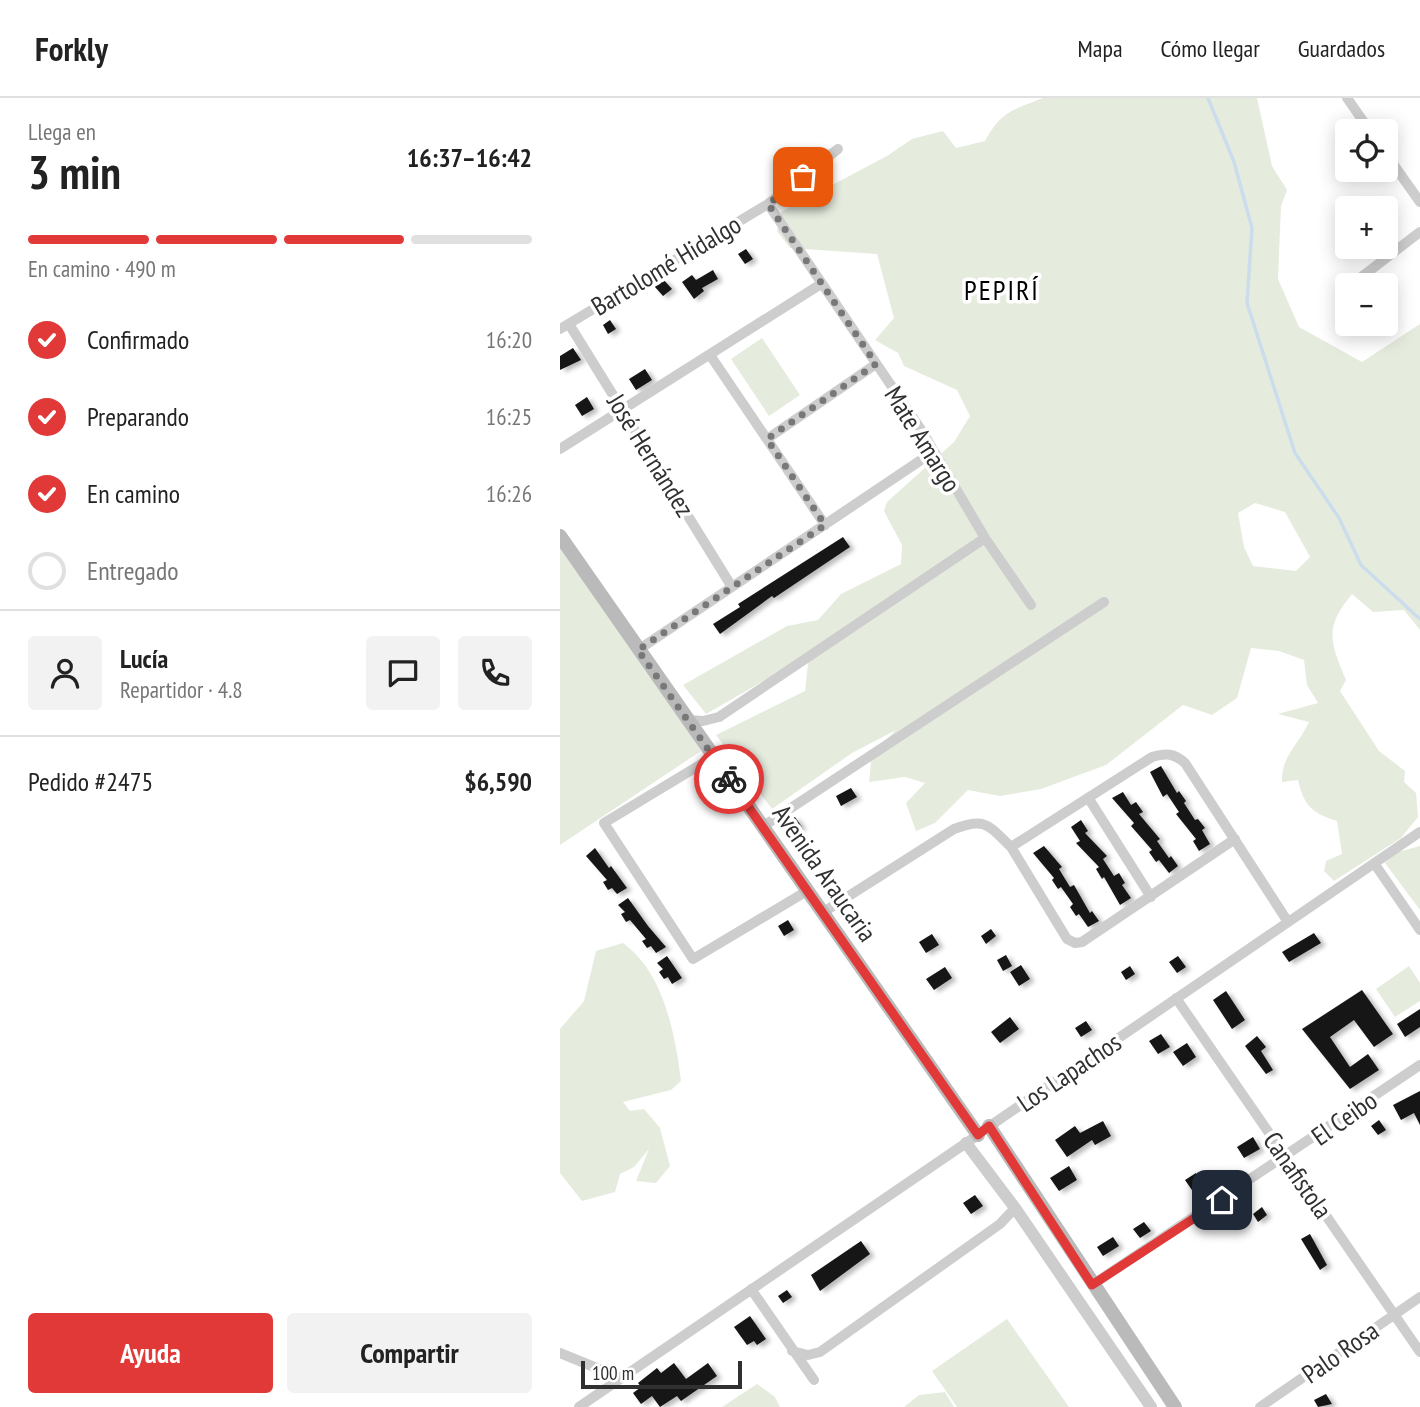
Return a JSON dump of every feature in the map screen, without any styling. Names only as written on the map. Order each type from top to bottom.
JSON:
[{"type":"main road","name":"Avenida Araucaria","points":[[560,536],[978,1134],[1092,1285],[1175,1407]]},
{"type":"street","points":[[1347,98],[1362,119]]},
{"type":"street","name":"Bartolomé Hidalgo","points":[[564,327],[768,204],[838,149]]},
{"type":"street","points":[[1398,171],[1420,202]]},
{"type":"street","name":"Mate Amargo","points":[[768,204],[876,364],[985,538],[1031,605]]},
{"type":"street","points":[[1366,273],[1420,232]]},
{"type":"street","points":[[560,449],[821,284]]},
{"type":"street","name":"José Hernández","points":[[564,327],[624,410],[732,587]]},
{"type":"street","points":[[710,355],[825,525]]},
{"type":"street","points":[[767,439],[876,364]]},
{"type":"street","points":[[638,650],[933,452]]},
{"type":"street","points":[[689,720],[703,721],[719,717],[985,538]]},
{"type":"street","points":[[762,827],[1104,602]]},
{"type":"street","points":[[1011,847],[1152,757],[1164,753],[1177,756],[1288,922]]},
{"type":"street","points":[[713,757],[604,823],[693,960],[807,891]]},
{"type":"street","points":[[1089,799],[1151,897]]},
{"type":"street","points":[[822,913],[954,829],[975,821],[988,825],[1011,847],[1067,939],[1075,943],[1082,942],[1235,839]]},
{"type":"street","name":"Los Lapachos","points":[[579,1407],[1420,832]]},
{"type":"street","points":[[1374,863],[1420,930]]},
{"type":"street","name":"Canafistola","points":[[1176,998],[1420,1352]]},
{"type":"street","name":"El Ceibo","points":[[1092,1285],[1286,1158],[1420,1065]]},
{"type":"street","name":"Avenida Araucaria","points":[[978,1134],[1015,1208],[1151,1407]]},
{"type":"street","points":[[792,1351],[808,1355],[820,1352],[999,1224],[1015,1208]]},
{"type":"street","points":[[751,1289],[814,1380]]},
{"type":"street","name":"Palo Rosa","points":[[1260,1407],[1420,1297]]},
{"type":"street","points":[[560,1353],[621,1378]]},
{"type":"shaded area","points":[[1043,98],[1257,98],[1272,166],[1287,190],[1281,206],[1278,279],[1299,327],[1362,362],[1420,324],[1420,630],[1404,610],[1373,612],[1352,594],[1337,616],[1332,635],[1336,655],[1346,680],[1340,691],[1379,751],[1405,771],[1404,782],[1416,793],[1418,817],[1401,838],[1334,881],[1324,871],[1326,861],[1342,854],[1337,821],[1310,807],[1298,780],[1282,782],[1287,757],[1309,722],[1278,714],[1318,703],[1307,685],[1304,660],[1279,651],[1251,648],[1237,698],[1212,715],[1183,705],[1106,765],[1041,789],[1000,796],[968,790],[935,823],[916,831],[906,803],[925,783],[905,777],[869,782],[872,753],[896,730],[852,753],[772,809],[716,735],[805,691],[809,655],[706,714],[683,685],[787,626],[818,620],[841,594],[901,564],[902,545],[884,511],[887,502],[954,442],[970,416],[957,390],[904,366],[898,353],[875,340],[894,318],[877,254],[790,248],[777,231],[781,212],[887,156],[912,139],[943,131],[956,148],[985,141],[1002,117]],"holes":[[[1255,503],[1285,512],[1310,557],[1296,571],[1253,566],[1244,547],[1238,513]]]},
{"type":"shaded area","points":[[762,338],[800,395],[769,416],[731,359]]},
{"type":"shaded area","points":[[560,543],[638,650],[701,751],[560,845]]},
{"type":"shaded area","points":[[1420,846],[1420,910],[1385,863],[1394,853]]},
{"type":"shaded area","points":[[623,943],[649,970],[658,987],[671,1024],[681,1081],[671,1090],[623,1102],[630,1111],[644,1109],[660,1128],[670,1166],[656,1183],[636,1181],[649,1149],[634,1167],[620,1174],[615,1192],[582,1201],[560,1173],[560,1029],[584,1001],[596,951]]},
{"type":"shaded area","points":[[1409,966],[1420,983],[1420,1001],[1395,1017],[1376,989]]},
{"type":"shaded area","points":[[1007,1319],[1069,1407],[957,1407],[932,1371]]},
{"type":"shaded area","points":[[757,1384],[775,1397],[780,1407],[722,1407]]},
{"type":"shaded area","points":[[945,1392],[954,1407],[904,1407],[919,1395]]},
{"type":"building","points":[[746,249],[753,259],[745,264],[738,254]]},
{"type":"building","points":[[713,270],[718,279],[702,288],[704,291],[694,299],[682,282],[692,275],[696,280]]},
{"type":"building","points":[[663,279],[672,289],[663,296],[655,287]]},
{"type":"building","points":[[610,320],[616,329],[608,334],[603,325]]},
{"type":"building","points":[[573,348],[581,360],[560,370],[560,356]]},
{"type":"building","points":[[645,369],[652,380],[636,390],[629,379]]},
{"type":"building","points":[[587,397],[594,409],[582,416],[575,405]]},
{"type":"building","points":[[843,537],[850,547],[774,598],[772,596],[720,634],[713,624],[740,607],[738,604]]},
{"type":"building","points":[[1161,766],[1177,793],[1179,791],[1186,801],[1184,803],[1195,820],[1198,819],[1205,828],[1202,830],[1210,844],[1199,851],[1193,841],[1196,839],[1176,814],[1179,812],[1167,794],[1163,797],[1150,772]]},
{"type":"building","points":[[851,788],[857,797],[841,806],[836,796]]},
{"type":"building","points":[[1123,792],[1131,805],[1136,802],[1143,812],[1139,814],[1160,839],[1157,841],[1169,858],[1171,856],[1178,866],[1169,873],[1159,860],[1156,862],[1149,852],[1152,850],[1131,826],[1134,823],[1112,798]]},
{"type":"building","points":[[795,817],[802,827],[790,834],[783,825]]},
{"type":"building","points":[[1081,820],[1088,831],[1085,833],[1107,856],[1103,859],[1114,876],[1119,873],[1125,883],[1122,885],[1131,898],[1120,905],[1104,877],[1102,879],[1096,869],[1099,867],[1076,843],[1080,841],[1071,827]]},
{"type":"building","points":[[1044,846],[1062,867],[1059,869],[1070,887],[1074,885],[1090,913],[1092,911],[1099,921],[1088,927],[1079,914],[1076,916],[1070,907],[1073,904],[1061,887],[1058,889],[1052,880],[1054,878],[1033,853]]},
{"type":"building","points":[[595,848],[627,888],[617,894],[612,888],[608,890],[603,882],[607,880],[586,856]]},
{"type":"building","points":[[628,898],[666,947],[656,953],[651,946],[647,948],[642,941],[646,939],[630,920],[626,922],[621,914],[625,912],[618,905]]},
{"type":"building","points":[[788,920],[794,930],[784,936],[778,926]]},
{"type":"building","points":[[991,929],[996,936],[986,944],[981,936]]},
{"type":"building","points":[[1314,933],[1321,943],[1289,962],[1282,952]]},
{"type":"building","points":[[932,934],[939,945],[926,953],[919,942]]},
{"type":"building","points":[[1006,955],[1012,966],[1003,971],[997,960]]},
{"type":"building","points":[[667,956],[682,978],[672,984],[668,977],[664,979],[659,972],[663,969],[657,963]]},
{"type":"building","points":[[1178,956],[1186,967],[1177,973],[1169,962]]},
{"type":"building","points":[[1021,965],[1030,979],[1019,986],[1010,972]]},
{"type":"building","points":[[1130,966],[1135,974],[1126,980],[1121,972]]},
{"type":"building","points":[[945,967],[952,978],[934,990],[926,979]]},
{"type":"building","points":[[1362,990],[1393,1034],[1374,1047],[1354,1020],[1330,1037],[1350,1067],[1368,1054],[1379,1070],[1350,1089],[1302,1029]]},
{"type":"building","points":[[1226,991],[1245,1020],[1232,1029],[1213,1000]]},
{"type":"building","points":[[1420,1009],[1420,1027],[1405,1037],[1397,1024]]},
{"type":"building","points":[[1010,1017],[1019,1029],[1000,1043],[991,1032]]},
{"type":"building","points":[[1086,1021],[1092,1030],[1081,1037],[1075,1028]]},
{"type":"building","points":[[1161,1034],[1170,1047],[1158,1054],[1149,1041]]},
{"type":"building","points":[[1257,1036],[1266,1047],[1261,1051],[1273,1070],[1266,1074],[1245,1046]]},
{"type":"building","points":[[1187,1043],[1196,1057],[1183,1066],[1173,1052]]},
{"type":"building","points":[[1420,1091],[1420,1125],[1414,1113],[1401,1120],[1393,1105]]},
{"type":"building","points":[[1379,1120],[1386,1130],[1378,1135],[1371,1126]]},
{"type":"building","points":[[1103,1121],[1111,1136],[1095,1145],[1092,1140],[1067,1157],[1055,1140],[1075,1126],[1080,1133]]},
{"type":"building","points":[[1253,1137],[1260,1149],[1244,1158],[1237,1147]]},
{"type":"building","points":[[1069,1166],[1077,1180],[1059,1191],[1050,1178]]},
{"type":"building","points":[[1196,1173],[1205,1186],[1194,1193],[1185,1180]]},
{"type":"building","points":[[975,1195],[983,1206],[971,1214],[963,1203]]},
{"type":"building","points":[[1262,1207],[1267,1215],[1258,1222],[1253,1214]]},
{"type":"building","points":[[1144,1222],[1151,1231],[1140,1238],[1133,1229]]},
{"type":"building","points":[[1310,1234],[1327,1265],[1320,1270],[1301,1239]]},
{"type":"building","points":[[1113,1237],[1119,1246],[1103,1256],[1097,1247]]},
{"type":"building","points":[[861,1241],[870,1254],[820,1291],[811,1275]]},
{"type":"building","points":[[787,1290],[792,1297],[783,1303],[778,1296]]},
{"type":"building","points":[[750,1316],[766,1339],[757,1345],[754,1341],[747,1345],[734,1327]]},
{"type":"building","points":[[674,1363],[686,1379],[708,1363],[717,1376],[681,1401],[677,1396],[660,1407],[652,1396],[641,1404],[633,1393],[641,1387],[638,1383],[657,1368],[661,1373]]},
{"type":"building","points":[[1326,1394],[1332,1404],[1318,1407],[1314,1400]]},
{"type":"waterway","points":[[1208,98],[1234,162],[1252,228],[1247,303],[1295,453],[1339,518],[1361,565],[1420,619]]},
{"type":"way so far","points":[[729,779],[638,650],[825,525],[767,439],[876,364],[768,204],[803,177]]},
{"type":"district","name":"PEPIRÍ","points":[[1002,289]]},
{"type":"route","points":[[729,779],[978,1135],[989,1126],[1092,1285],[1222,1200]]}]
